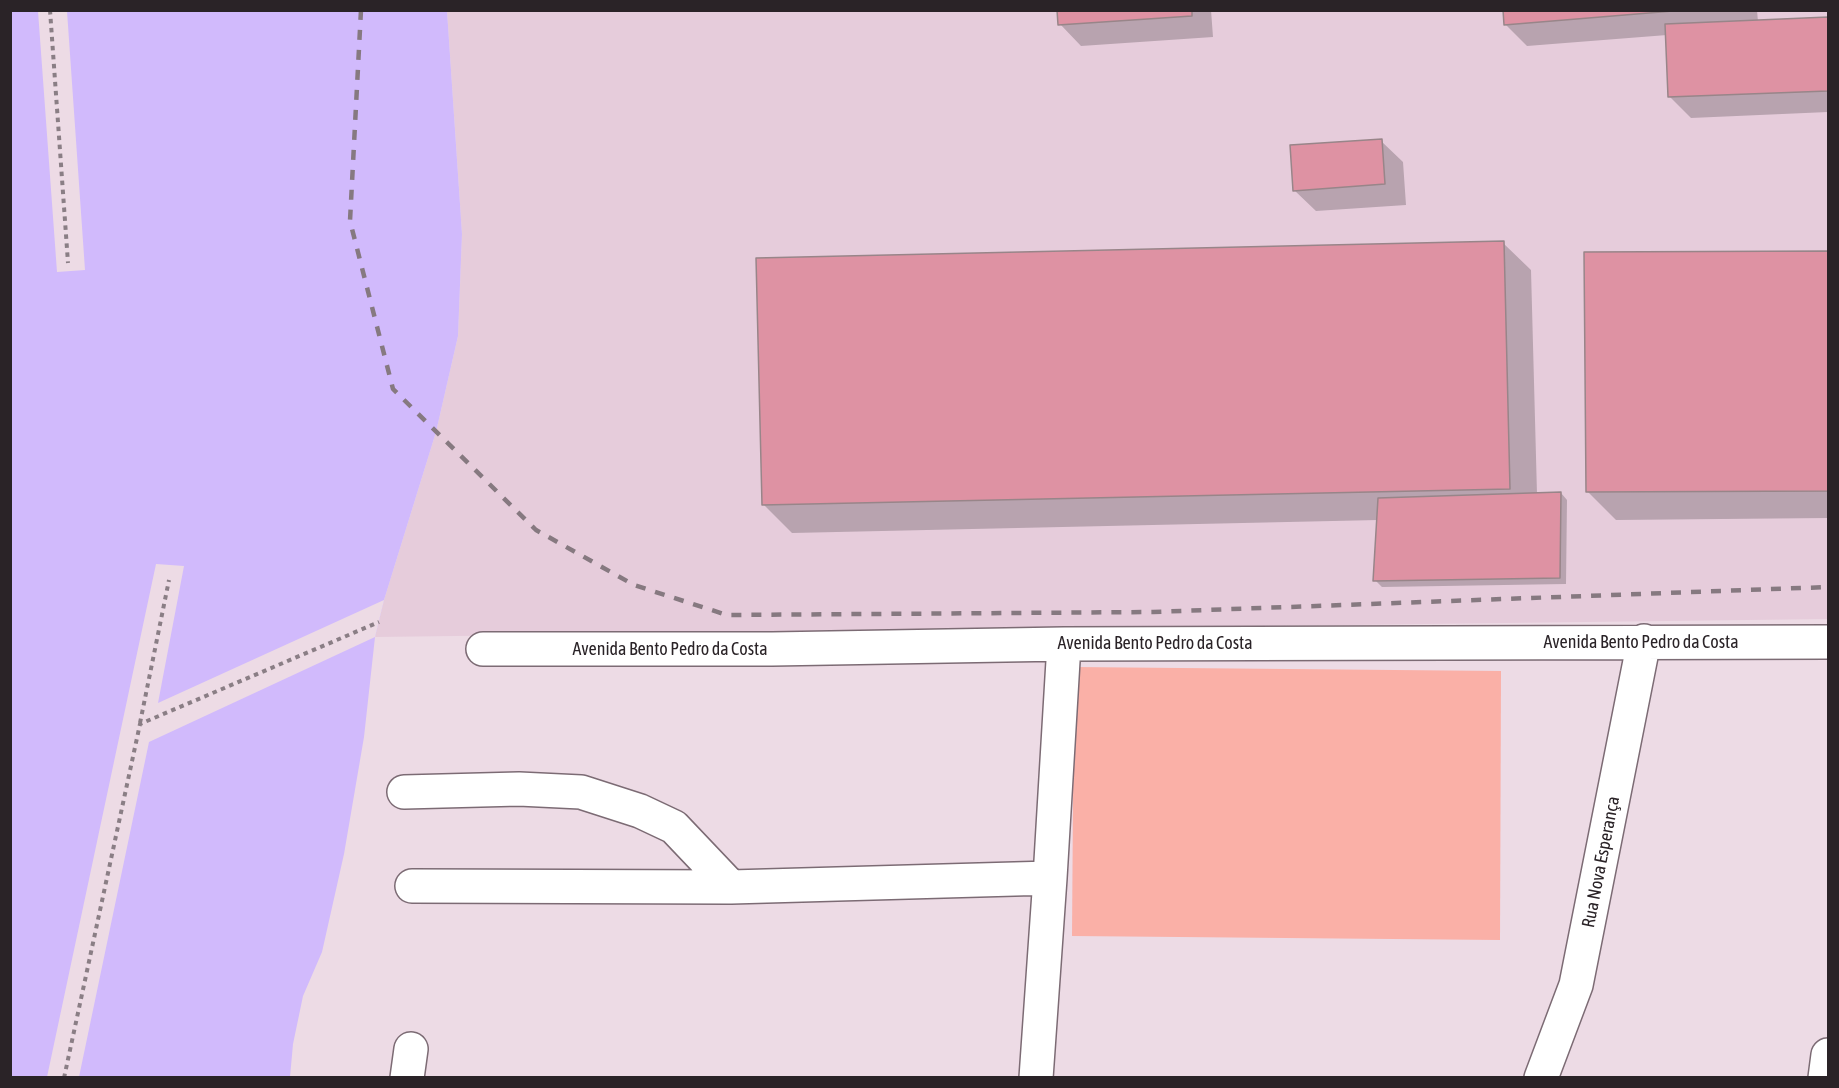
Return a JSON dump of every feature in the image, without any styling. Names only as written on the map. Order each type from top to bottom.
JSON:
[{"type":"street","name":"Rua Nova Esperança","points":[[1541,1077],[1576,985],[1644,641]]},
{"type":"street","name":"Avenida Bento Pedro da Costa","points":[[483,649],[772,649],[1064,644],[1828,642]]},
{"type":"street","points":[[1036,1077],[1064,644]]},
{"type":"street","points":[[404,792],[519,789],[582,792],[640,811],[674,827],[731,887]]},
{"type":"street","points":[[412,886],[731,887],[1050,878]]},
{"type":"street","points":[[1825,1077],[1828,1055]]},
{"type":"path","points":[[50,10],[68,263]]},
{"type":"path","points":[[64,1077],[169,580]]},
{"type":"path","points":[[140,724],[379,622]]},
{"type":"shaded area","points":[[10,11],[447,11],[462,234],[458,336],[436,432],[384,600],[375,637],[364,737],[344,854],[322,952],[303,996],[293,1044],[290,1077],[11,1077]]},
{"type":"shaded area","points":[[447,11],[1828,11],[1828,619],[375,637],[384,600],[436,432],[458,336],[462,234]]},
{"type":"shaded area","points":[[1074,667],[1501,671],[1500,940],[1072,936]]},
{"type":"pier","points":[[38,11],[67,11],[85,270],[57,272]]},
{"type":"pier","points":[[156,564],[184,566],[158,703],[384,600],[375,637],[149,742],[79,1077],[47,1077]]},
{"type":"building","points":[[1057,10],[1192,10],[1192,16],[1058,25]]},
{"type":"building","points":[[1503,10],[1685,10],[1504,25]]},
{"type":"building","points":[[1828,17],[1828,91],[1668,97],[1665,24]]},
{"type":"building","points":[[1382,139],[1385,184],[1293,191],[1290,145]]},
{"type":"building","points":[[1504,241],[1510,489],[762,505],[756,258]]},
{"type":"building","points":[[1828,251],[1828,491],[1586,492],[1584,252]]},
{"type":"building","points":[[1561,492],[1560,578],[1373,581],[1378,498]]},
{"type":"railway","points":[[361,10],[350,221],[393,389],[536,530],[634,585],[727,615],[1153,612],[1828,587]]}]
